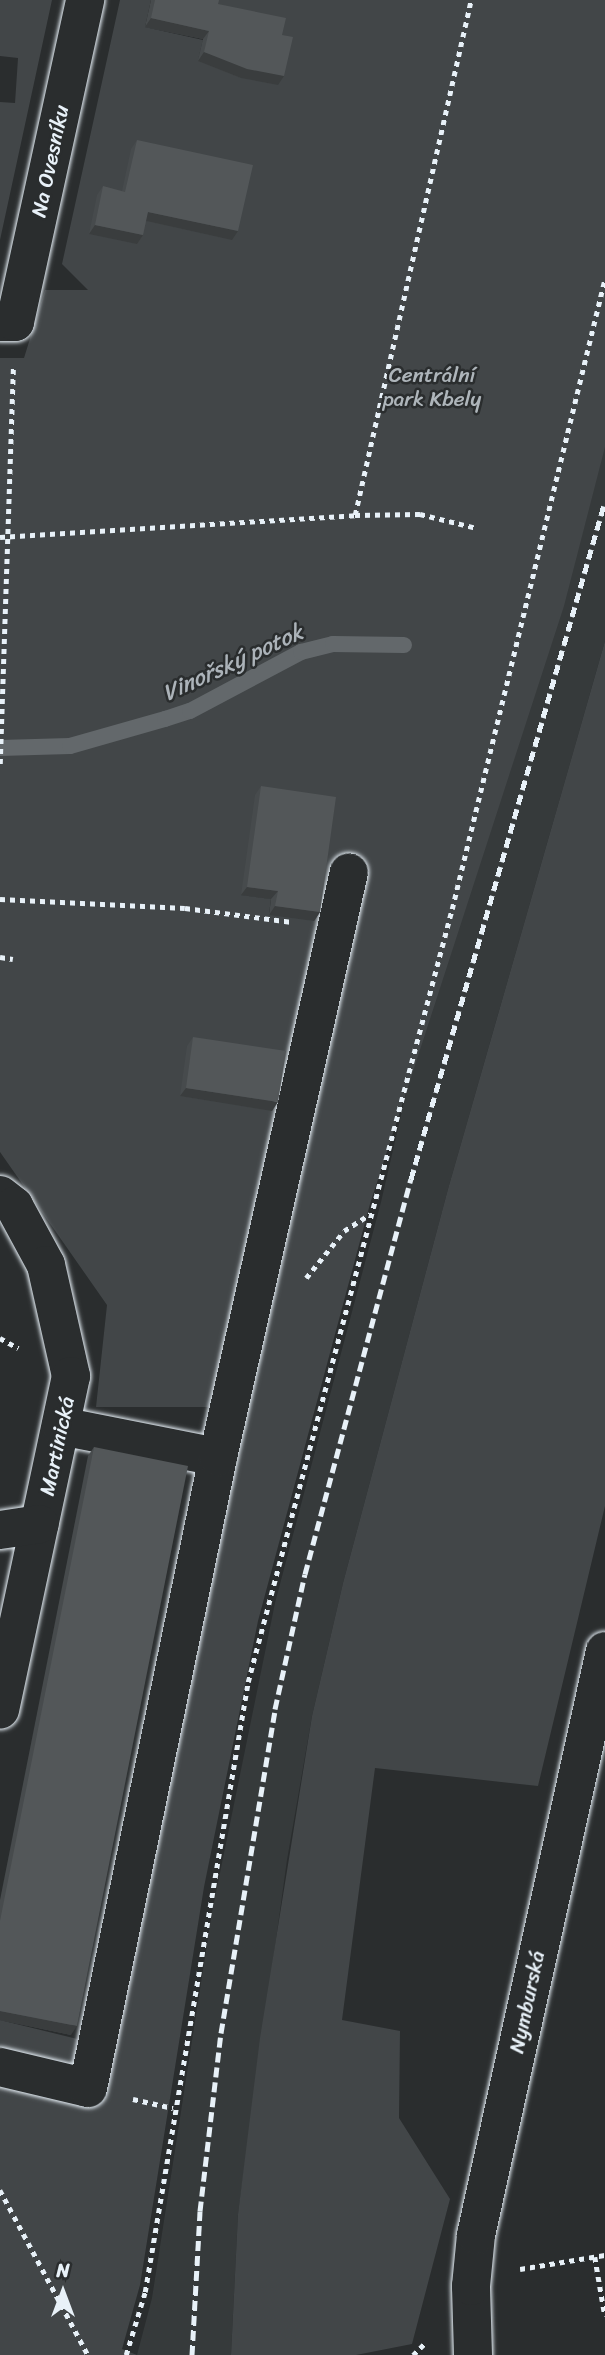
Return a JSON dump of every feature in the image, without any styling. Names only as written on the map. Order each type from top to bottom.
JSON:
[{"type":"street","name":"Na Ovesníku","points":[[7,322],[85,0]]},
{"type":"street","points":[[0,2067],[88,2088],[218,1457],[349,872]]},
{"type":"street","name":"Martinická","points":[[0,1195],[14,1206],[46,1265],[60,1315],[71,1376],[0,1710]]},
{"type":"street","points":[[61,1426],[218,1457]]},
{"type":"street","points":[[0,1530],[40,1524]]},
{"type":"street","name":"Nymburská","points":[[473,2355],[471,2286],[476,2235],[603,1669]]},
{"type":"path","points":[[355,515],[471,0]]},
{"type":"path","points":[[126,2355],[145,2292],[173,2108],[248,1682],[452,909],[605,278]]},
{"type":"path","points":[[0,764],[4,726],[2,538],[7,322]]},
{"type":"path","points":[[2,538],[355,515],[420,514],[477,528]]},
{"type":"path","points":[[0,899],[184,908],[338,928]]},
{"type":"path","points":[[0,957],[13,959]]},
{"type":"path","points":[[140,2100],[173,2108]]},
{"type":"path","points":[[0,2190],[88,2355]]},
{"type":"path","points":[[506,2271],[605,2255]]},
{"type":"path","points":[[595,2257],[605,2316]]},
{"type":"shaded area","points":[[605,360],[605,641],[448,1189],[343,1583],[312,1716],[287,1860],[238,2214],[231,2355],[137,2355],[152,2298],[212,1912],[275,1603],[381,1202],[452,894]]},
{"type":"green space","points":[[0,0],[52,0],[0,240],[0,102],[15,103],[18,58],[0,56]]},
{"type":"green space","name":"Centrální park Kbely","points":[[120,0],[151,0],[145,27],[203,40],[198,60],[214,0],[605,0],[605,447],[564,606],[370,1204],[258,1621],[204,1887],[140,2285],[122,2349],[137,2355],[0,2355],[0,2020],[114,2048],[231,1407],[96,1407],[107,1305],[0,1152],[0,358],[24,358],[45,290],[88,290],[62,264]],"holes":[[[329,806],[269,914],[271,899],[241,895]]]},
{"type":"green space","points":[[605,641],[605,1506],[538,1786],[375,1768],[342,2020],[400,2031],[399,2118],[450,2199],[412,2344],[356,2355],[231,2355],[238,2214],[260,2038],[312,1716],[343,1583],[448,1189]]},
{"type":"building","points":[[155,0],[219,0],[218,4],[286,18],[282,35],[293,37],[284,76],[247,69],[204,52],[209,31],[151,18]]},
{"type":"building","points":[[137,140],[253,165],[238,231],[148,212],[143,235],[95,225],[103,186],[125,192]]},
{"type":"building","points":[[261,786],[336,797],[320,912],[275,906],[278,891],[247,887]]},
{"type":"building","points":[[193,1037],[286,1051],[278,1102],[186,1088]]},
{"type":"building","points":[[94,1447],[188,1466],[77,2026],[0,2011],[0,1921]]},
{"type":"waterway","name":"Vinořský potok","points":[[0,748],[70,746],[165,719],[190,711],[301,652],[333,644],[404,645]]},
{"type":"railway","points":[[192,2355],[200,2211],[221,2033],[275,1709],[305,1574],[411,1179],[605,501]]}]
